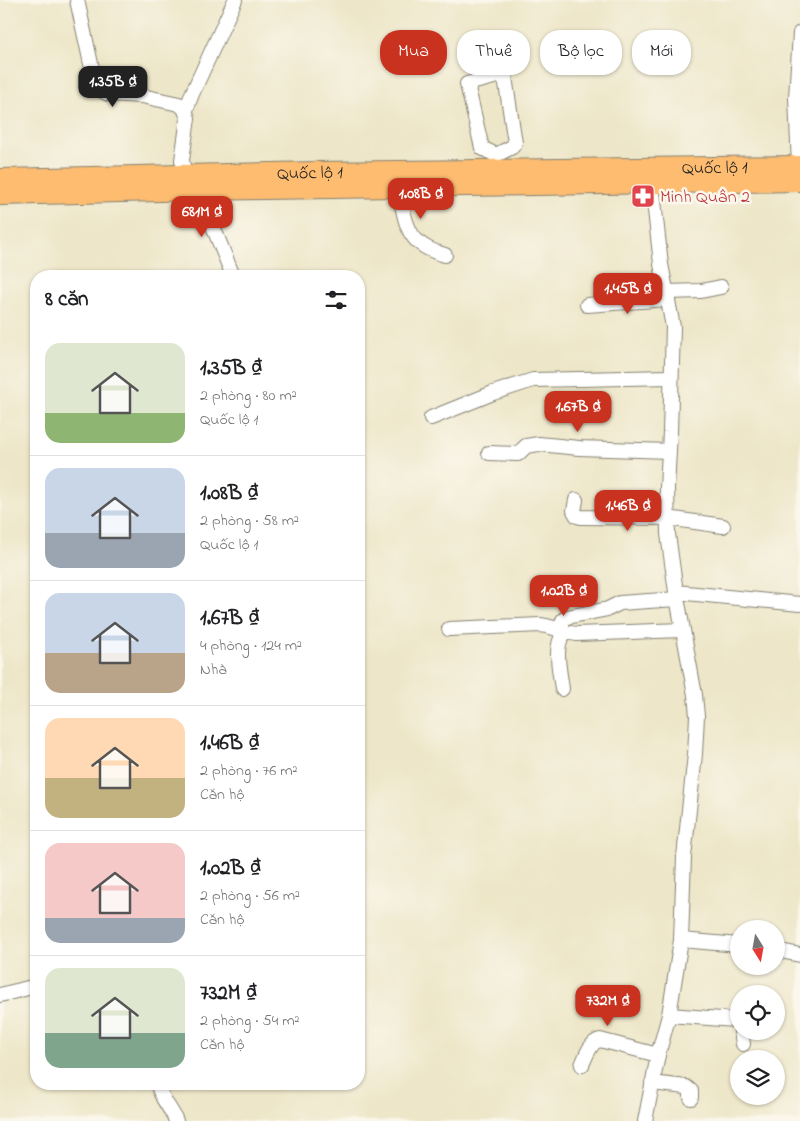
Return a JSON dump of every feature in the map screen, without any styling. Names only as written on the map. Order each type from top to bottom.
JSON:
[{"type":"highway","name":"Quốc lộ 1","points":[[0,179],[185,175],[499,163],[800,166]]},
{"type":"highway","name":"Quốc lộ 1","points":[[0,195],[800,181]]},
{"type":"street","points":[[77,0],[93,73],[99,89],[108,94],[142,96],[179,104],[186,110]]},
{"type":"street","points":[[185,175],[182,160],[188,118],[186,110],[235,0]]},
{"type":"street","points":[[800,33],[796,98],[800,166]]},
{"type":"street","points":[[502,75],[505,77],[514,143],[499,163],[482,148],[468,84],[502,75]]},
{"type":"street","points":[[645,1121],[658,1055],[669,1015],[681,940],[684,857],[697,716],[695,695],[676,596],[667,518],[673,327],[660,255],[652,183]]},
{"type":"street","points":[[398,187],[410,235],[428,250],[445,255]]},
{"type":"street","points":[[200,190],[231,270]]},
{"type":"street","points":[[586,305],[667,296],[721,287]]},
{"type":"street","points":[[432,418],[493,393],[533,380],[671,377]]},
{"type":"street","points":[[489,453],[518,454],[526,446],[539,444],[579,448],[669,451]]},
{"type":"street","points":[[576,500],[574,512],[577,516],[581,517],[667,518],[723,526]]},
{"type":"street","points":[[562,689],[558,646],[564,620],[567,617],[608,609],[620,603],[676,596],[800,604]]},
{"type":"street","points":[[449,629],[540,625],[562,632],[584,634],[682,630]]},
{"type":"street","points":[[681,940],[730,944]]},
{"type":"street","points":[[785,952],[800,955]]},
{"type":"street","points":[[0,995],[30,988]]},
{"type":"street","points":[[669,1015],[730,1020]]},
{"type":"street","points":[[582,1065],[596,1040],[658,1055]]},
{"type":"street","points":[[652,1083],[686,1088],[691,1091],[691,1098]]},
{"type":"street","points":[[160,1090],[162,1099],[176,1121]]},
{"type":"place","name":"Minh Quân 2","points":[[643,196]]}]
